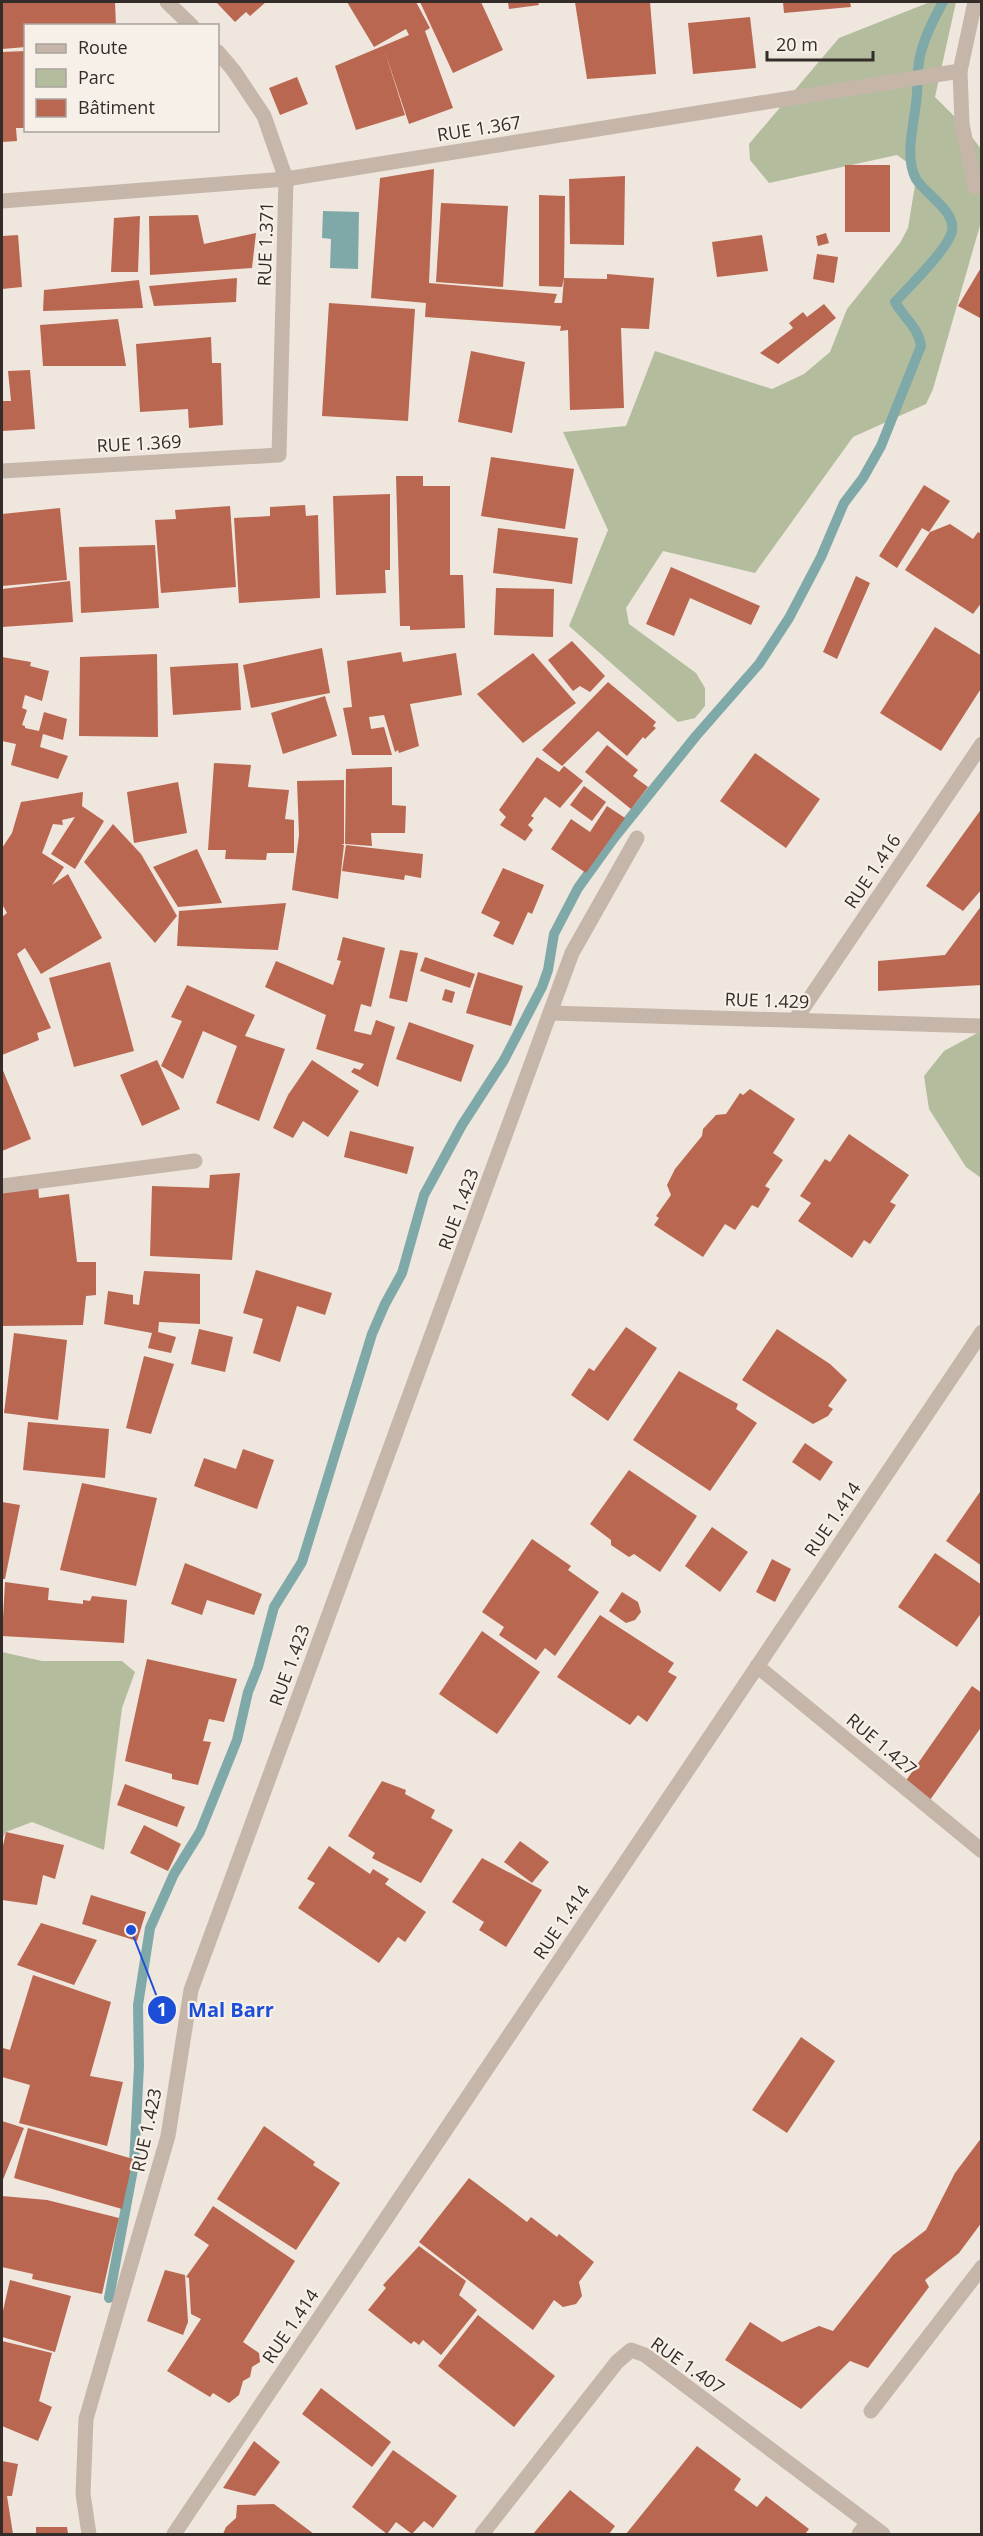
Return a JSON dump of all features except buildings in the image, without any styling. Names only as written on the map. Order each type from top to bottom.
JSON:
[{"type":"street","points":[[167,2],[190,24]]},
{"type":"street","points":[[975,2],[960,71],[962,124],[975,187]]},
{"type":"street","name":"RUE 1.371","points":[[219,53],[234,71],[264,116],[286,179],[279,455]]},
{"type":"street","name":"RUE 1.367","points":[[2,201],[286,179],[960,71]]},
{"type":"street","name":"RUE 1.369","points":[[2,471],[279,455]]},
{"type":"street","name":"RUE 1.416","points":[[795,1020],[981,744]]},
{"type":"street","name":"RUE 1.423","points":[[89,2535],[83,2494],[86,2419],[168,2136],[191,1990],[572,953],[636,838]]},
{"type":"street","name":"RUE 1.429","points":[[551,1013],[981,1026]]},
{"type":"street","points":[[2,1186],[195,1161]]},
{"type":"street","name":"RUE 1.414","points":[[174,2535],[981,1332]]},
{"type":"street","name":"RUE 1.427","points":[[757,1666],[981,1851]]},
{"type":"street","points":[[871,2411],[981,2267]]},
{"type":"street","name":"RUE 1.407","points":[[482,2535],[617,2362],[631,2350],[645,2355],[864,2529],[883,2535]]},
{"type":"green space","points":[[930,2],[956,2],[935,97],[962,124],[981,149],[981,222],[933,389],[926,404],[853,437],[755,573],[663,551],[626,608],[629,624],[696,673],[705,688],[705,706],[695,718],[678,722],[569,626],[608,530],[563,432],[626,426],[655,351],[772,389],[804,374],[830,352],[847,309],[900,243],[908,228],[916,179],[912,166],[897,155],[769,183],[750,160],[749,144],[839,38]]},
{"type":"green space","points":[[981,1031],[981,1178],[966,1167],[929,1109],[924,1076],[944,1051]]},
{"type":"green space","points":[[2,1652],[42,1661],[122,1661],[135,1672],[122,1708],[104,1850],[32,1822],[6,1832],[2,1839]]},
{"type":"water","points":[[323,211],[359,212],[358,269],[330,268],[331,239],[322,238]]},
{"type":"waterway","points":[[109,2298],[134,2164],[139,2066],[138,2005],[150,1928],[174,1874],[200,1832],[237,1740],[248,1692],[258,1667],[274,1607],[302,1562],[372,1334],[402,1273],[424,1195],[462,1125],[504,1060],[542,987],[548,970],[554,934],[578,888],[614,838],[696,736],[759,664],[789,618],[821,557],[844,503],[863,478],[881,446],[921,346],[914,328],[895,302],[936,257],[952,231],[952,224],[945,210],[916,179],[912,169],[910,148],[920,57],[933,20],[943,2]]},
{"type":"place","name":"Mal Barr","points":[[131,1930]]}]
